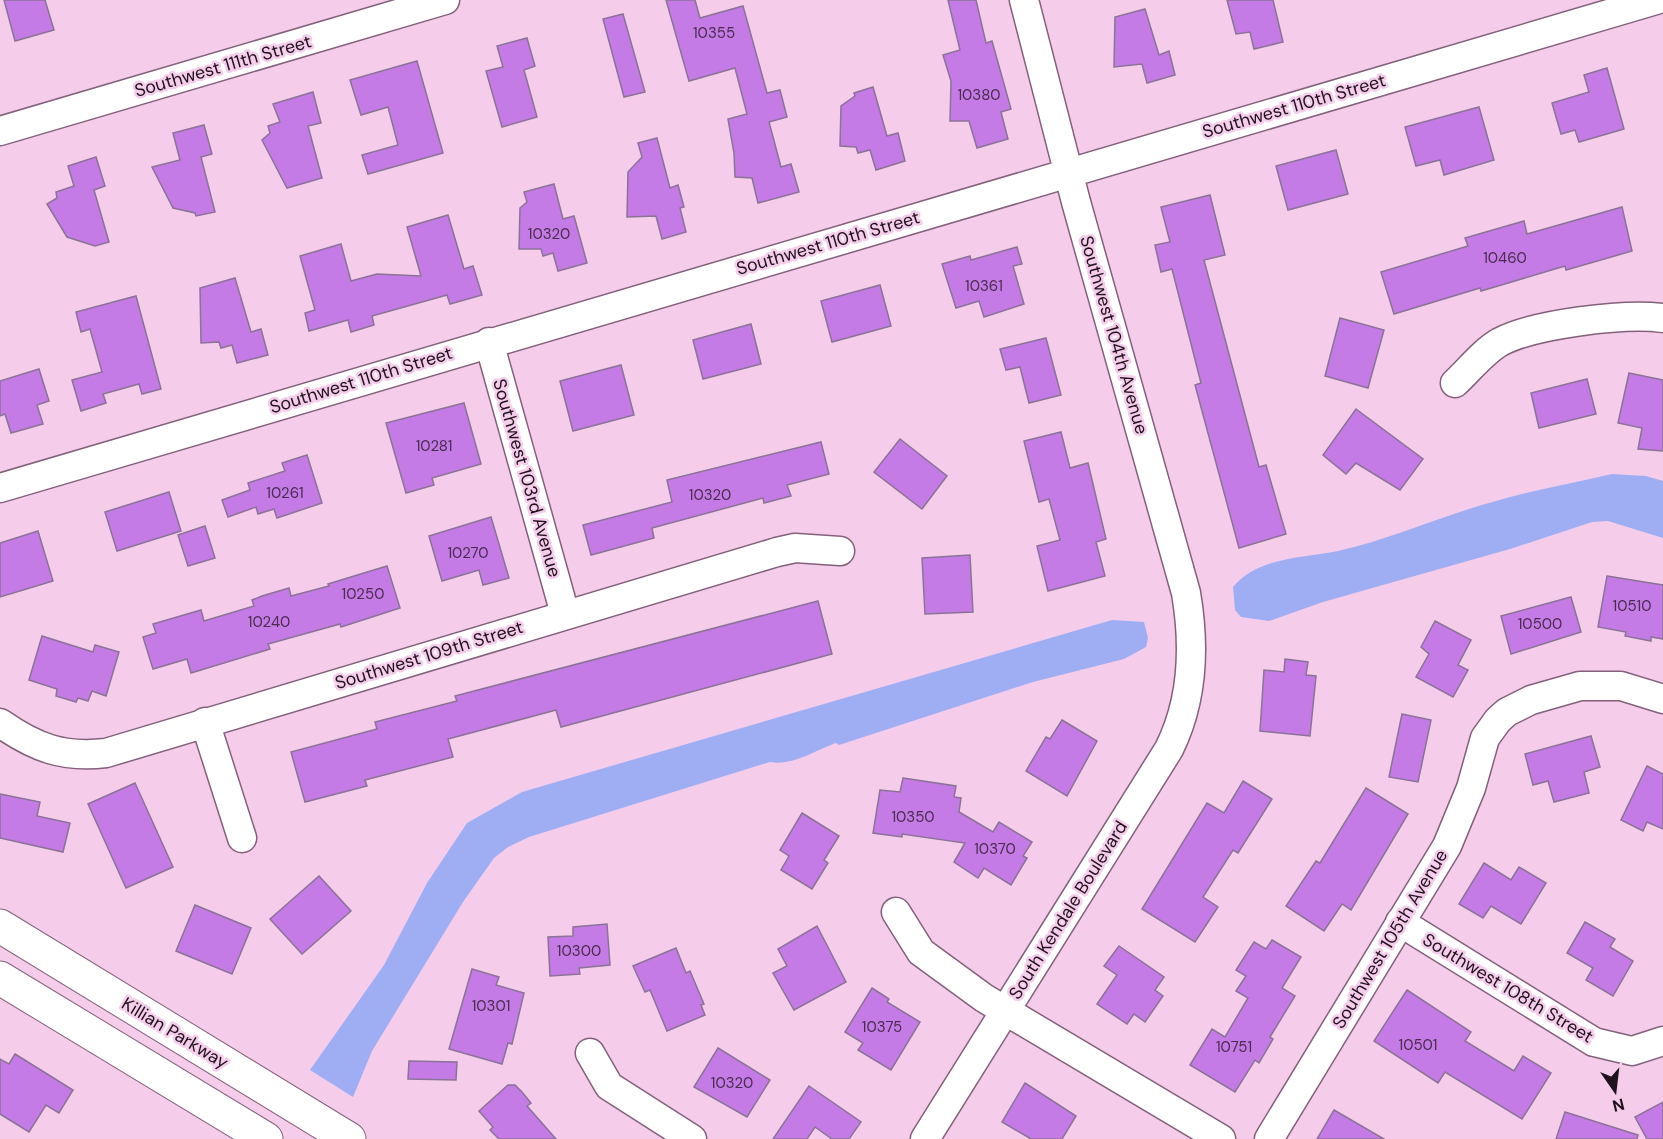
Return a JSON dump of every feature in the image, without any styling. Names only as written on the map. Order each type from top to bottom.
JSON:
[{"type":"main road","name":"Killian Parkway","points":[[0,926],[349,1139]]},
{"type":"main road","points":[[0,978],[266,1139]]},
{"type":"street","name":"Southwest 111th Street","points":[[0,131],[445,0]]},
{"type":"street","name":"Southwest 104th Avenue","points":[[1024,0],[1186,593],[1191,634],[1190,673]]},
{"type":"street","name":"Southwest 110th Street","points":[[0,488],[489,342],[1656,0]]},
{"type":"street","points":[[1455,383],[1504,340],[1598,319],[1638,316],[1663,318]]},
{"type":"street","name":"Southwest 103rd Avenue","points":[[489,342],[566,614]]},
{"type":"street","name":"Southwest 109th Street","points":[[11,729],[54,752],[86,755],[116,750],[786,549],[840,551]]},
{"type":"street","name":"South Kendale Boulevard","points":[[925,1139],[1169,749],[1182,717],[1190,673]]},
{"type":"street","name":"Southwest 105th Avenue","points":[[1269,1139],[1447,846],[1462,815],[1481,749],[1490,730],[1498,720],[1519,705],[1570,688],[1621,686],[1663,699]]},
{"type":"street","points":[[206,722],[242,838]]},
{"type":"street","points":[[896,912],[921,952],[1003,1011],[1221,1139]]},
{"type":"street","name":"Southwest 108th Street","points":[[1400,922],[1594,1042],[1625,1051],[1658,1043]]},
{"type":"street","points":[[590,1053],[609,1086],[692,1139]]},
{"type":"water","points":[[1612,474],[1646,476],[1663,481],[1663,538],[1608,521],[1592,522],[1510,549],[1323,602],[1269,621],[1241,617],[1235,610],[1233,587],[1243,577],[1268,564],[1358,546],[1496,501]]},
{"type":"water","points":[[1112,620],[1144,622],[1148,638],[1146,647],[1124,659],[1033,682],[839,745],[836,743],[796,760],[770,762],[529,837],[508,847],[494,858],[463,902],[372,1051],[353,1097],[310,1070],[384,965],[427,883],[467,823],[522,792]]},
{"type":"building","points":[[4,0],[45,0],[54,30],[15,41]]},
{"type":"building","points":[[666,0],[695,0],[700,18],[743,6],[767,93],[780,90],[787,117],[769,122],[781,167],[791,164],[799,192],[758,203],[752,178],[735,177],[734,153],[728,119],[747,114],[735,68],[689,81]]},
{"type":"building","points":[[948,0],[976,0],[986,43],[992,41],[1011,109],[1001,112],[1008,139],[977,148],[969,121],[950,121],[951,81],[943,55],[960,50]]},
{"type":"building","points":[[1227,0],[1273,0],[1283,42],[1254,49],[1250,32],[1236,34]]},
{"type":"building","points":[[1145,9],[1159,55],[1169,51],[1175,75],[1147,83],[1142,64],[1114,67],[1115,17]]},
{"type":"building","points":[[623,14],[645,92],[624,97],[603,19]]},
{"type":"building","points":[[527,38],[535,66],[524,70],[537,117],[502,127],[486,71],[503,67],[497,46]]},
{"type":"building","points":[[417,61],[443,153],[368,174],[362,155],[398,145],[388,107],[361,115],[350,80]]},
{"type":"building","points":[[1607,68],[1624,129],[1579,142],[1575,130],[1561,134],[1552,103],[1589,92],[1584,75]]},
{"type":"building","points":[[873,87],[887,136],[898,133],[905,161],[876,170],[870,150],[858,153],[856,147],[840,146],[841,106],[855,96],[854,93]]},
{"type":"building","points":[[313,92],[321,123],[308,126],[322,178],[287,188],[262,140],[270,133],[268,126],[280,122],[273,104]]},
{"type":"building","points":[[1479,107],[1494,160],[1444,175],[1440,160],[1416,166],[1405,127]]},
{"type":"building","points":[[204,125],[212,154],[201,157],[215,212],[196,216],[195,213],[173,208],[152,167],[180,160],[173,133]]},
{"type":"building","points":[[657,138],[670,188],[678,185],[684,207],[680,208],[686,232],[662,239],[656,216],[627,217],[628,172],[642,157],[638,143]]},
{"type":"building","points":[[1336,150],[1348,194],[1288,210],[1276,166]]},
{"type":"building","points":[[96,157],[105,186],[94,190],[109,242],[95,246],[67,237],[47,204],[57,198],[56,192],[74,186],[68,166]]},
{"type":"building","points":[[554,184],[563,219],[574,216],[587,263],[558,271],[553,253],[543,256],[541,249],[519,249],[520,208],[527,202],[524,192]]},
{"type":"building","points":[[1210,195],[1225,255],[1204,260],[1259,467],[1266,465],[1286,534],[1239,548],[1195,385],[1201,383],[1172,269],[1161,272],[1155,245],[1170,242],[1161,207]]},
{"type":"building","points":[[1622,207],[1632,251],[1566,270],[1565,266],[1481,291],[1480,288],[1394,314],[1381,272],[1468,246],[1465,238],[1524,221],[1527,234]]},
{"type":"building","points":[[448,215],[464,269],[473,266],[482,295],[450,304],[447,295],[372,316],[374,325],[351,332],[348,320],[309,331],[305,313],[315,310],[300,256],[341,244],[351,281],[377,274],[421,276],[407,227]]},
{"type":"building","points":[[1017,247],[1022,264],[1013,266],[1024,304],[984,317],[979,301],[956,308],[942,264],[970,256],[971,260]]},
{"type":"building","points":[[235,278],[251,332],[261,329],[268,355],[237,363],[232,345],[221,348],[219,342],[201,343],[200,288]]},
{"type":"building","points":[[880,285],[891,326],[832,342],[821,301]]},
{"type":"building","points":[[136,296],[161,389],[142,394],[139,384],[103,394],[106,403],[81,411],[72,380],[102,372],[90,329],[81,332],[76,312]]},
{"type":"building","points":[[1340,318],[1384,330],[1368,388],[1325,376]]},
{"type":"building","points":[[751,324],[761,364],[703,379],[693,340]]},
{"type":"building","points":[[1046,338],[1061,395],[1029,403],[1020,367],[1006,370],[1000,349]]},
{"type":"building","points":[[621,365],[634,415],[573,431],[560,381]]},
{"type":"building","points":[[39,369],[49,401],[37,405],[43,424],[11,433],[5,414],[0,416],[0,381]]},
{"type":"building","points":[[1629,373],[1663,380],[1663,451],[1638,449],[1642,428],[1618,423]]},
{"type":"building","points":[[1587,379],[1596,414],[1539,428],[1531,393]]},
{"type":"building","points":[[464,403],[481,464],[432,478],[434,485],[406,493],[386,423]]},
{"type":"building","points":[[1356,409],[1423,459],[1400,490],[1356,463],[1346,474],[1323,455]]},
{"type":"building","points":[[1061,432],[1070,468],[1088,463],[1106,539],[1096,542],[1105,576],[1048,591],[1037,546],[1060,540],[1049,499],[1039,502],[1024,441]]},
{"type":"building","points":[[900,439],[947,476],[922,509],[874,472]]},
{"type":"building","points":[[821,442],[829,474],[787,485],[791,496],[764,503],[763,498],[652,528],[654,538],[591,555],[583,525],[672,502],[667,480]]},
{"type":"building","points":[[307,455],[322,503],[277,518],[274,509],[258,514],[256,507],[228,517],[222,500],[250,490],[248,483],[285,471],[282,463]]},
{"type":"building","points":[[169,492],[181,531],[117,551],[105,512]]},
{"type":"building","points":[[491,517],[509,578],[483,585],[479,570],[442,581],[429,536]]},
{"type":"building","points":[[205,526],[215,558],[188,566],[178,535]]},
{"type":"building","points":[[38,531],[53,581],[0,597],[0,543]]},
{"type":"building","points":[[970,555],[973,612],[925,614],[922,558]]},
{"type":"building","points":[[387,566],[400,608],[341,627],[340,624],[268,644],[270,649],[191,673],[187,659],[153,669],[143,637],[156,633],[153,624],[201,610],[204,621],[254,606],[252,600],[262,596],[289,588],[291,596]]},
{"type":"building","points":[[1607,576],[1663,585],[1663,639],[1651,637],[1651,641],[1625,636],[1626,632],[1598,627]]},
{"type":"building","points":[[1571,597],[1581,632],[1511,654],[1501,616]]},
{"type":"building","points":[[818,601],[832,654],[561,727],[556,710],[448,739],[453,757],[365,780],[367,786],[305,802],[291,752],[377,729],[375,722],[457,701],[455,696]]},
{"type":"building","points":[[1435,621],[1471,640],[1458,665],[1468,670],[1453,697],[1416,677],[1429,654],[1421,647]]},
{"type":"building","points":[[42,636],[93,652],[95,645],[119,652],[106,696],[92,691],[88,701],[78,698],[76,702],[56,696],[57,689],[29,680]]},
{"type":"building","points":[[1285,659],[1308,662],[1306,675],[1316,676],[1310,736],[1260,731],[1264,670],[1284,672]]},
{"type":"building","points":[[1402,714],[1431,720],[1418,782],[1389,777]]},
{"type":"building","points":[[1062,720],[1097,741],[1067,796],[1026,771],[1046,737],[1050,739]]},
{"type":"building","points":[[1591,736],[1600,767],[1584,772],[1589,793],[1554,802],[1548,781],[1533,785],[1525,754]]},
{"type":"building","points":[[1647,766],[1663,774],[1663,829],[1647,822],[1643,831],[1621,820]]},
{"type":"building","points":[[903,778],[956,786],[954,797],[961,798],[959,812],[993,832],[999,822],[1032,842],[1023,856],[1027,858],[1011,885],[984,868],[978,878],[954,862],[965,843],[902,834],[902,837],[873,833],[880,790],[900,792]]},
{"type":"building","points":[[1243,781],[1272,799],[1238,853],[1233,850],[1203,897],[1218,907],[1195,942],[1142,909],[1207,803],[1224,813]]},
{"type":"building","points":[[135,783],[173,867],[126,888],[88,804]]},
{"type":"building","points":[[1366,788],[1408,814],[1351,910],[1342,904],[1324,931],[1286,906],[1316,861],[1320,863]]},
{"type":"building","points":[[0,794],[40,802],[37,816],[70,823],[63,852],[0,838]]},
{"type":"building","points":[[802,813],[839,836],[824,860],[828,863],[812,889],[781,870],[789,856],[780,850]]},
{"type":"building","points":[[1484,863],[1511,880],[1519,867],[1546,883],[1521,924],[1491,906],[1483,918],[1459,904]]},
{"type":"building","points":[[319,876],[351,911],[302,954],[270,919]]},
{"type":"building","points":[[195,905],[251,928],[232,974],[176,951]]},
{"type":"building","points":[[1585,922],[1615,939],[1610,947],[1633,961],[1613,996],[1586,980],[1593,968],[1567,953]]},
{"type":"building","points":[[607,924],[610,965],[579,968],[580,974],[550,976],[548,937],[573,936],[573,927]]},
{"type":"building","points":[[817,926],[846,982],[794,1010],[773,973],[787,966],[778,949]]},
{"type":"building","points":[[1272,940],[1301,957],[1282,988],[1295,996],[1270,1037],[1273,1039],[1259,1063],[1255,1060],[1235,1092],[1190,1065],[1212,1029],[1225,1037],[1248,998],[1236,991],[1246,976],[1236,970],[1254,942],[1266,949]]},
{"type":"building","points":[[1119,946],[1164,977],[1155,990],[1163,996],[1145,1022],[1134,1014],[1127,1024],[1097,1004],[1117,975],[1104,966]]},
{"type":"building","points":[[676,948],[686,973],[690,971],[704,1004],[701,1005],[705,1015],[667,1031],[650,990],[645,992],[633,966]]},
{"type":"building","points":[[472,969],[499,977],[496,985],[524,993],[512,1044],[508,1043],[502,1064],[449,1049]]},
{"type":"building","points":[[872,988],[889,999],[887,1002],[920,1022],[891,1070],[858,1050],[863,1043],[845,1032]]},
{"type":"building","points":[[1407,990],[1471,1032],[1465,1041],[1514,1071],[1523,1056],[1551,1073],[1522,1119],[1445,1072],[1438,1083],[1374,1041]]},
{"type":"building","points":[[718,1048],[770,1080],[747,1117],[694,1087]]},
{"type":"building","points":[[15,1054],[73,1090],[59,1113],[46,1105],[29,1132],[0,1114],[0,1059],[9,1064]]},
{"type":"building","points":[[409,1061],[457,1062],[456,1080],[408,1079]]},
{"type":"building","points":[[1025,1083],[1076,1116],[1062,1139],[1031,1139],[1002,1122]]},
{"type":"building","points":[[508,1085],[515,1085],[522,1092],[531,1103],[527,1106],[556,1139],[499,1139],[490,1130],[493,1127],[479,1111]]},
{"type":"building","points":[[809,1086],[861,1122],[849,1139],[832,1139],[815,1127],[807,1139],[773,1139]]},
{"type":"building","points":[[1663,1102],[1663,1139],[1647,1139],[1635,1117]]},
{"type":"building","points":[[1334,1110],[1384,1139],[1317,1139]]},
{"type":"building","points":[[1565,1112],[1638,1135],[1637,1139],[1556,1139]]}]
